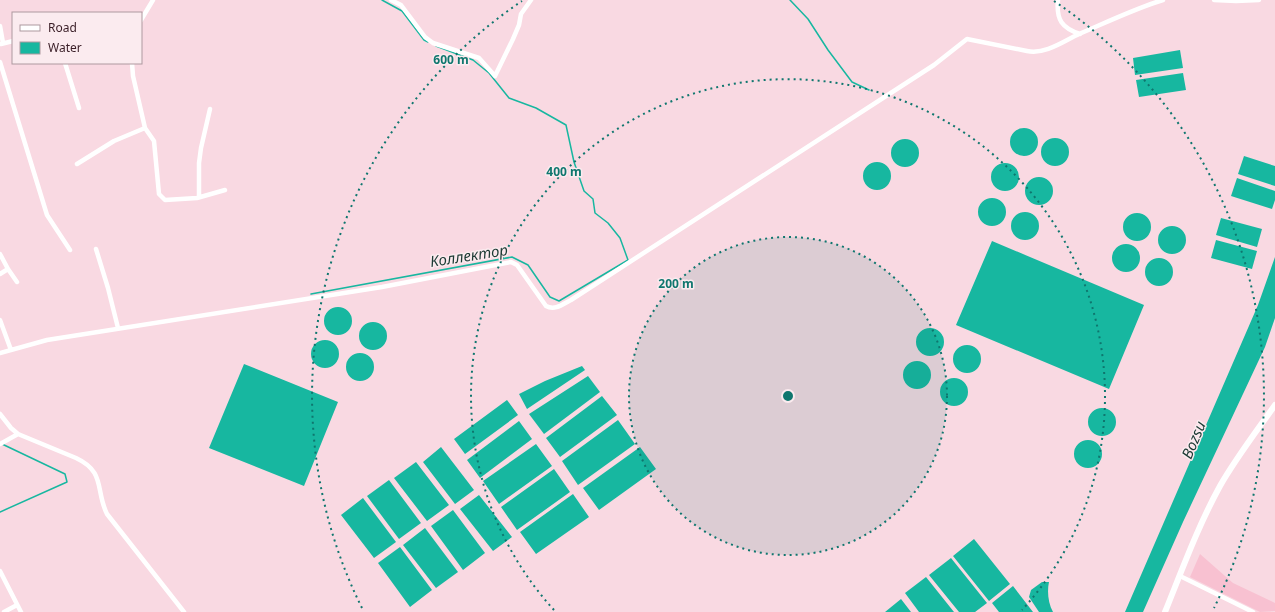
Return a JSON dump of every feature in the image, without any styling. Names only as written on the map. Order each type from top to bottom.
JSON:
[{"type":"main road","points":[[1165,612],[1207,512],[1219,488],[1275,405]]},
{"type":"street","points":[[142,18],[153,0]]},
{"type":"street","points":[[391,0],[401,5],[425,37],[433,43],[479,58],[495,76],[519,25],[521,14],[531,0]]},
{"type":"street","points":[[1058,0],[1058,17],[1063,25],[1080,34]]},
{"type":"street","points":[[0,353],[47,340],[382,287],[511,262],[517,265],[546,306],[550,309],[554,308],[577,296],[934,65],[967,39],[1033,52],[1047,50],[1080,34],[1163,0]]},
{"type":"street","points":[[1214,0],[1259,0]]},
{"type":"street","points":[[0,26],[1,44],[12,41]]},
{"type":"street","points":[[0,62],[47,215],[70,250]]},
{"type":"street","points":[[65,64],[79,108]]},
{"type":"street","points":[[132,64],[133,76],[145,128],[154,141],[159,194],[166,200],[200,197],[225,190]]},
{"type":"street","points":[[200,197],[199,164],[210,109]]},
{"type":"street","points":[[77,164],[114,141],[145,128]]},
{"type":"street","points":[[96,249],[118,328]]},
{"type":"street","points":[[0,254],[17,282]]},
{"type":"street","points":[[0,274],[8,269]]},
{"type":"street","points":[[0,320],[11,350]]},
{"type":"street","points":[[0,414],[10,428],[18,434],[76,458],[92,468],[96,473],[104,508],[184,612]]},
{"type":"street","points":[[1,443],[18,434]]},
{"type":"street","points":[[0,571],[21,612]]},
{"type":"street","points":[[1180,576],[1253,612]]},
{"type":"street","points":[[4,612],[17,605]]},
{"type":"shaded area","points":[[1200,554],[1233,583],[1275,603],[1275,611],[1260,612],[1190,577]]},
{"type":"water","points":[[1180,50],[1183,68],[1135,75],[1133,58]]},
{"type":"water","points":[[1183,73],[1186,90],[1139,97],[1136,80]]},
{"type":"water","points":[[1024,128],[1034,132],[1038,142],[1034,152],[1024,156],[1014,152],[1010,142],[1014,132]]},
{"type":"water","points":[[1055,138],[1065,142],[1069,152],[1065,162],[1055,166],[1045,162],[1041,152],[1045,142]]},
{"type":"water","points":[[905,139],[915,143],[919,153],[915,163],[905,167],[895,163],[891,153],[895,143]]},
{"type":"water","points":[[1244,156],[1275,166],[1275,186],[1238,174]]},
{"type":"water","points":[[877,162],[887,166],[891,176],[887,186],[877,190],[867,186],[863,176],[867,166]]},
{"type":"water","points":[[1005,163],[1015,167],[1019,177],[1015,187],[1005,191],[995,187],[991,177],[995,167]]},
{"type":"water","points":[[1039,177],[1049,181],[1053,191],[1049,201],[1039,205],[1029,201],[1025,191],[1029,181]]},
{"type":"water","points":[[1237,178],[1275,191],[1275,200],[1272,209],[1231,196]]},
{"type":"water","points":[[992,198],[1002,202],[1006,212],[1002,222],[992,226],[982,222],[978,212],[982,202]]},
{"type":"water","points":[[1025,212],[1035,216],[1039,226],[1035,236],[1025,240],[1015,236],[1011,226],[1015,216]]},
{"type":"water","points":[[1137,213],[1147,217],[1151,227],[1147,237],[1137,241],[1127,237],[1123,227],[1127,217]]},
{"type":"water","points":[[1221,218],[1262,229],[1257,247],[1216,235]]},
{"type":"water","points":[[1172,226],[1182,230],[1186,240],[1182,250],[1172,254],[1162,250],[1158,240],[1162,230]]},
{"type":"water","points":[[1216,240],[1257,251],[1252,269],[1211,258]]},
{"type":"water","points":[[992,241],[1144,305],[1109,389],[956,325]]},
{"type":"water","points":[[1126,244],[1136,248],[1140,258],[1136,268],[1126,272],[1116,268],[1112,258],[1116,248]]},
{"type":"water","name":"Bozsu","points":[[1275,257],[1275,318],[1265,347],[1183,522],[1143,612],[1125,612],[1258,305]]},
{"type":"water","points":[[1159,258],[1169,262],[1173,272],[1169,282],[1159,286],[1149,282],[1145,272],[1149,262]]},
{"type":"water","points":[[338,307],[348,311],[352,321],[348,331],[338,335],[328,331],[324,321],[328,311]]},
{"type":"water","points":[[373,322],[383,326],[387,336],[383,346],[373,350],[363,346],[359,336],[363,326]]},
{"type":"water","points":[[930,328],[940,332],[944,342],[940,352],[930,356],[920,352],[916,342],[920,332]]},
{"type":"water","points":[[325,340],[335,344],[339,354],[335,364],[325,368],[315,364],[311,354],[315,344]]},
{"type":"water","points":[[967,345],[977,349],[981,359],[977,369],[967,373],[957,369],[953,359],[957,349]]},
{"type":"water","points":[[360,353],[370,357],[374,367],[370,377],[360,381],[350,377],[346,367],[350,357]]},
{"type":"water","points":[[917,361],[927,365],[931,375],[927,385],[917,389],[907,385],[903,375],[907,365]]},
{"type":"water","points":[[244,364],[338,402],[304,486],[209,448]]},
{"type":"water","points":[[582,366],[585,370],[527,409],[519,394],[545,381]]},
{"type":"water","points":[[588,376],[600,392],[544,434],[529,414]]},
{"type":"water","points":[[954,378],[964,382],[968,392],[964,402],[954,406],[944,402],[940,392],[944,382]]},
{"type":"water","points":[[602,396],[617,415],[560,457],[546,438]]},
{"type":"water","points":[[507,400],[518,415],[465,454],[454,439]]},
{"type":"water","points":[[1102,408],[1112,412],[1116,422],[1112,432],[1102,436],[1092,432],[1088,422],[1092,412]]},
{"type":"water","points":[[618,420],[635,444],[578,485],[562,461]]},
{"type":"water","points":[[519,421],[532,439],[480,478],[467,460]]},
{"type":"water","points":[[1088,440],[1098,444],[1102,454],[1098,464],[1088,468],[1078,464],[1074,454],[1078,444]]},
{"type":"water","points":[[536,444],[552,466],[499,504],[483,481]]},
{"type":"water","points":[[441,447],[474,490],[455,504],[423,462]]},
{"type":"water","points":[[640,447],[656,469],[599,510],[583,488]]},
{"type":"water","points":[[416,462],[449,505],[427,521],[394,478]]},
{"type":"water","points":[[554,469],[570,492],[517,530],[501,507]]},
{"type":"water","points":[[389,480],[421,523],[399,539],[367,496]]},
{"type":"water","points":[[573,494],[589,517],[536,554],[520,532]]},
{"type":"water","points":[[479,495],[512,537],[493,551],[460,509]]},
{"type":"water","points":[[363,498],[396,542],[374,558],[341,515]]},
{"type":"water","points":[[453,510],[485,553],[463,570],[431,526]]},
{"type":"water","points":[[425,528],[458,572],[436,588],[403,545]]},
{"type":"water","points":[[974,539],[1010,584],[989,601],[953,556]]},
{"type":"water","points":[[400,547],[432,590],[410,607],[378,563]]},
{"type":"water","points":[[951,558],[987,603],[975,612],[959,612],[929,575]]},
{"type":"water","points":[[926,577],[954,612],[919,612],[905,593]]},
{"type":"water","points":[[1042,582],[1049,582],[1048,597],[1053,612],[1039,612],[1029,597],[1031,590]]},
{"type":"water","points":[[1013,586],[1033,612],[999,612],[992,603]]},
{"type":"water","points":[[901,599],[911,612],[885,612]]},
{"type":"waterway","name":"Коллектор","points":[[382,0],[402,11],[424,40],[428,42]]},
{"type":"waterway","points":[[790,0],[808,19],[828,50],[852,82],[869,90]]},
{"type":"waterway","name":"Коллектор","points":[[311,294],[512,257],[528,265],[550,297],[559,301],[628,260],[620,238],[608,223],[595,213],[593,199],[584,191],[574,162],[566,125],[536,108],[509,98],[489,73],[473,60],[436,46]]},
{"type":"waterway","name":"Коллектор","points":[[0,512],[67,482],[65,474],[2,444]]}]
